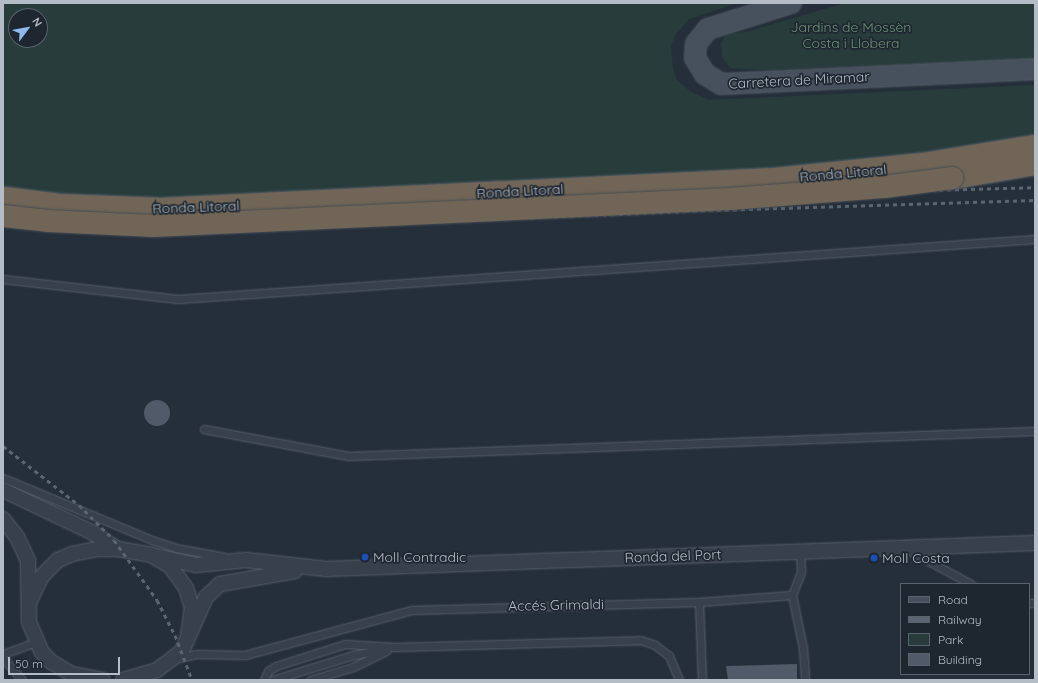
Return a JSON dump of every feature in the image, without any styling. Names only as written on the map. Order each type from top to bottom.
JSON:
[{"type":"highway","name":"Ronda Litoral","points":[[3,216],[48,221],[154,226],[808,194],[971,166],[1035,146]]},
{"type":"highway","name":"Ronda Litoral","points":[[3,198],[60,205],[161,209],[776,178],[971,166],[1035,164]]},
{"type":"street","name":"Carretera de Miramar","points":[[791,3],[708,29],[696,44],[695,58],[705,74],[721,84],[1035,69]]},
{"type":"street","points":[[3,490],[93,533],[118,549]]},
{"type":"street","points":[[3,519],[17,537],[28,561],[30,622],[36,642],[46,656],[60,668],[88,678],[102,680]]},
{"type":"street","name":"Ronda del Port","points":[[310,569],[1035,543]]},
{"type":"street","points":[[29,603],[41,577],[58,560],[83,551],[118,549],[196,565],[246,560],[310,569]]},
{"type":"street","points":[[151,555],[170,566],[186,588],[192,608],[188,638]]},
{"type":"street","points":[[123,680],[147,675],[166,665],[182,651],[206,597],[220,584],[310,569]]},
{"type":"lane","points":[[3,279],[178,299],[1035,239]]},
{"type":"lane","points":[[204,429],[348,456],[1035,431]]},
{"type":"lane","points":[[3,478],[152,540],[203,554],[246,560]]},
{"type":"lane","points":[[903,548],[969,583]]},
{"type":"lane","points":[[800,551],[801,572],[792,595],[803,648],[805,680]]},
{"type":"lane","name":"Accés Grimaldi","points":[[166,665],[184,656],[196,654],[245,655],[412,610],[699,602],[792,595]]},
{"type":"lane","points":[[699,602],[702,680]]},
{"type":"lane","points":[[264,680],[268,671],[276,666],[345,644],[395,647],[640,640],[655,645],[669,656],[679,680]]},
{"type":"lane","points":[[3,654],[36,642]]},
{"type":"lane","points":[[272,680],[350,656],[395,647]]},
{"type":"lane","points":[[310,680],[353,667],[395,647]]},
{"type":"lane","points":[[3,658],[22,680]]},
{"type":"lane","points":[[157,680],[166,665]]},
{"type":"green space","points":[[3,3],[737,3],[689,19],[676,34],[671,46],[673,69],[677,80],[691,92],[709,100],[1035,85],[1035,135],[991,144],[867,160],[744,171],[163,198],[59,194],[13,189],[3,186]]},
{"type":"green space","name":"Jardins de Mossèn Costa i Llobera","points":[[845,3],[1035,3],[1035,59],[760,70],[730,68],[722,57],[721,44],[725,36],[733,33],[746,32]]},
{"type":"building","points":[[157,400],[166,404],[170,413],[166,422],[157,426],[148,422],[144,413],[148,404]]},
{"type":"building","points":[[797,664],[797,680],[728,680],[726,666]]},
{"type":"railway","points":[[3,205],[96,220],[371,210],[547,200],[1035,187]]},
{"type":"railway","points":[[3,221],[92,231],[259,229],[685,211],[1035,200]]},
{"type":"railway","points":[[3,446],[79,505],[114,540],[157,600],[175,635],[192,680]]},
{"type":"place","name":"Moll Contradic","points":[[365,557]]},
{"type":"place","name":"Moll Costa","points":[[874,558]]}]
